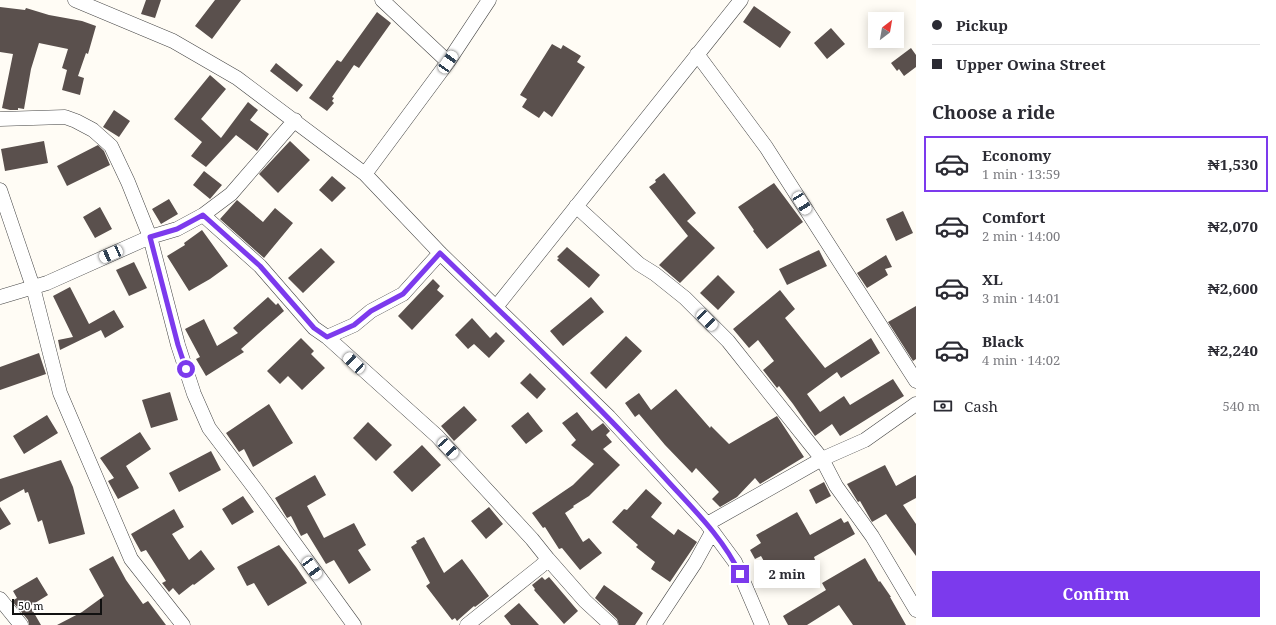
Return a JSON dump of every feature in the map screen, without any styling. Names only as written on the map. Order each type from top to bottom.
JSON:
[{"type":"street","points":[[74,0],[173,41],[237,78],[365,174],[440,253],[609,417],[710,528],[735,562],[762,625]]},
{"type":"street","points":[[382,0],[448,62]]},
{"type":"street","points":[[365,174],[448,62],[489,0]]},
{"type":"street","points":[[496,307],[741,0]]},
{"type":"street","points":[[697,54],[766,147],[916,381]]},
{"type":"street","points":[[0,119],[64,118],[76,121],[93,130],[111,146],[128,182],[150,237],[178,345],[194,394],[209,428],[354,625]]},
{"type":"street","points":[[0,297],[47,283],[150,237],[177,229],[203,215],[231,194],[295,120]]},
{"type":"street","points":[[0,190],[33,287],[60,393],[130,559],[183,625]]},
{"type":"street","points":[[576,206],[633,259],[655,274],[685,298],[728,341],[822,459],[836,486],[872,536],[916,610]]},
{"type":"street","points":[[203,215],[260,266],[314,328],[327,337],[437,436],[532,539],[585,601],[611,625]]},
{"type":"street","points":[[327,337],[354,325],[371,311],[403,294],[440,253]]},
{"type":"street","points":[[654,625],[695,562],[710,528],[822,459],[864,440],[916,404]]},
{"type":"street","points":[[467,625],[548,559]]},
{"type":"street","points":[[0,599],[21,625]]},
{"type":"building","points":[[146,0],[161,0],[155,18],[141,14]]},
{"type":"building","points":[[215,0],[241,0],[212,39],[195,26]]},
{"type":"building","points":[[754,6],[791,32],[780,48],[743,22]]},
{"type":"building","points":[[0,7],[25,10],[26,8],[49,15],[82,21],[96,26],[88,54],[86,53],[78,76],[84,78],[80,95],[62,90],[67,70],[62,68],[68,49],[39,43],[31,69],[24,109],[18,108],[18,110],[10,110],[2,108],[13,54],[0,52]]},
{"type":"building","points":[[377,12],[391,23],[359,68],[354,65],[332,97],[334,98],[332,101],[334,103],[327,111],[309,98],[337,60],[341,62]]},
{"type":"building","points":[[831,28],[845,44],[827,59],[814,43]]},
{"type":"building","points":[[552,44],[561,49],[563,45],[581,56],[577,62],[585,67],[552,117],[544,111],[539,118],[522,107],[527,99],[520,95]]},
{"type":"building","points":[[911,48],[916,55],[916,67],[904,76],[899,69],[897,71],[891,63]]},
{"type":"building","points":[[276,63],[303,85],[297,92],[270,71]]},
{"type":"building","points":[[210,75],[226,89],[201,119],[221,138],[248,102],[258,110],[250,120],[269,134],[257,151],[236,135],[206,167],[191,156],[202,142],[174,119]]},
{"type":"building","points":[[114,110],[130,121],[119,137],[103,127]]},
{"type":"building","points":[[44,141],[48,163],[5,171],[1,149]]},
{"type":"building","points":[[290,141],[310,160],[278,193],[259,174]]},
{"type":"building","points":[[98,145],[104,151],[110,165],[67,186],[57,166]]},
{"type":"building","points":[[204,171],[222,185],[210,199],[193,185]]},
{"type":"building","points":[[664,173],[696,213],[687,221],[715,248],[680,283],[659,265],[688,236],[649,187]]},
{"type":"building","points":[[332,176],[346,188],[332,202],[319,190]]},
{"type":"building","points":[[774,183],[803,222],[767,249],[753,231],[754,230],[738,207]]},
{"type":"building","points":[[169,199],[178,214],[161,224],[152,209]]},
{"type":"building","points":[[237,200],[263,222],[275,208],[293,223],[264,258],[220,219]]},
{"type":"building","points":[[100,207],[112,229],[95,238],[83,217]]},
{"type":"building","points":[[903,211],[913,233],[896,241],[886,219]]},
{"type":"building","points":[[202,230],[228,266],[210,279],[189,291],[167,256],[185,245],[184,243]]},
{"type":"building","points":[[567,247],[600,275],[589,288],[557,260],[559,258],[557,257]]},
{"type":"building","points":[[321,248],[335,262],[303,293],[288,278]]},
{"type":"building","points":[[819,250],[827,266],[787,285],[779,269]]},
{"type":"building","points":[[886,255],[892,267],[885,269],[888,275],[867,288],[857,273]]},
{"type":"building","points":[[134,262],[147,288],[129,296],[116,270]]},
{"type":"building","points":[[718,275],[735,292],[718,310],[700,293]]},
{"type":"building","points":[[433,279],[440,286],[437,290],[444,296],[412,330],[398,316]]},
{"type":"building","points":[[70,287],[89,324],[114,310],[124,327],[105,338],[101,330],[60,350],[58,340],[73,337],[53,296]]},
{"type":"building","points":[[780,290],[795,309],[785,318],[825,368],[871,338],[880,353],[841,378],[837,372],[807,394],[820,412],[844,396],[850,405],[893,379],[904,396],[840,436],[832,424],[815,436],[779,386],[777,388],[763,370],[774,361],[758,340],[749,348],[733,329]]},
{"type":"building","points":[[268,297],[276,305],[278,303],[284,311],[241,349],[244,352],[206,376],[196,359],[200,357],[185,329],[204,319],[217,346],[238,333],[233,328]]},
{"type":"building","points":[[591,297],[604,312],[563,346],[550,331]]},
{"type":"building","points":[[916,306],[916,359],[913,361],[888,322]]},
{"type":"building","points":[[472,318],[490,338],[496,332],[505,341],[489,358],[474,344],[468,349],[455,335]]},
{"type":"building","points":[[626,336],[642,351],[606,389],[590,373]]},
{"type":"building","points":[[301,338],[314,351],[311,354],[325,368],[302,390],[288,376],[280,384],[267,371]]},
{"type":"building","points":[[39,353],[46,374],[0,390],[0,367]]},
{"type":"building","points":[[530,373],[546,389],[537,399],[520,383]]},
{"type":"building","points":[[676,389],[710,428],[711,426],[729,444],[777,416],[804,457],[760,484],[755,478],[737,497],[720,507],[712,499],[719,492],[696,468],[692,473],[665,445],[639,414],[635,417],[625,403],[639,393],[651,410]]},
{"type":"building","points":[[170,392],[178,420],[151,428],[142,400]]},
{"type":"building","points":[[269,404],[293,443],[253,467],[244,449],[239,452],[226,433]]},
{"type":"building","points":[[464,406],[477,420],[454,441],[441,426]]},
{"type":"building","points":[[528,412],[543,431],[526,444],[511,426]]},
{"type":"building","points":[[577,412],[592,431],[603,423],[610,431],[606,435],[612,442],[603,449],[620,465],[589,496],[565,513],[583,542],[589,538],[602,553],[580,570],[562,548],[559,549],[545,527],[543,528],[532,513],[573,485],[594,464],[571,445],[576,440],[562,423]]},
{"type":"building","points":[[47,415],[58,433],[24,454],[13,436]]},
{"type":"building","points":[[368,422],[392,445],[376,461],[353,438]]},
{"type":"building","points":[[140,432],[151,449],[126,466],[139,488],[118,499],[108,481],[114,478],[100,458]]},
{"type":"building","points":[[422,445],[441,465],[412,492],[393,472]]},
{"type":"building","points":[[211,451],[221,470],[179,492],[169,473]]},
{"type":"building","points":[[61,460],[73,487],[85,534],[49,544],[42,520],[38,522],[28,492],[25,493],[24,489],[0,502],[0,479]]},
{"type":"building","points":[[885,465],[896,486],[916,475],[916,498],[903,505],[916,524],[916,556],[886,514],[872,522],[860,501],[858,502],[847,484]]},
{"type":"building","points":[[315,475],[326,495],[307,506],[324,538],[354,523],[366,545],[358,550],[371,570],[349,584],[334,560],[326,564],[307,533],[301,536],[291,516],[287,518],[275,498]]},
{"type":"building","points":[[824,482],[831,496],[816,504],[809,490]]},
{"type":"building","points":[[646,489],[662,503],[651,517],[674,535],[678,529],[697,542],[670,582],[651,569],[655,562],[636,547],[638,545],[612,522],[624,509],[627,510]]},
{"type":"building","points":[[243,496],[254,512],[232,525],[222,509]]},
{"type":"building","points":[[0,507],[11,524],[0,530]]},
{"type":"building","points":[[489,507],[503,524],[486,539],[471,521]]},
{"type":"building","points":[[174,509],[184,527],[172,534],[189,560],[201,550],[215,569],[179,595],[173,588],[169,592],[162,583],[166,581],[146,550],[141,552],[131,534]]},
{"type":"building","points":[[797,512],[810,535],[841,518],[844,523],[848,521],[855,534],[814,557],[815,560],[775,581],[761,556],[755,559],[750,550],[761,543],[756,535]]},
{"type":"building","points":[[424,537],[444,573],[462,559],[489,596],[475,607],[474,606],[457,621],[455,618],[452,620],[426,586],[430,583],[411,547],[417,543],[416,541]]},
{"type":"building","points":[[279,545],[307,583],[268,606],[254,583],[247,586],[237,567]]},
{"type":"building","points":[[113,556],[126,580],[143,604],[148,601],[166,625],[57,625],[82,612],[104,596],[89,569]]},
{"type":"building","points":[[865,558],[879,582],[880,581],[891,597],[906,625],[853,625],[839,605],[807,625],[788,625],[783,616],[826,590],[822,583]]},
{"type":"building","points":[[37,577],[48,595],[30,606],[41,625],[29,625],[28,620],[12,601],[17,598],[13,591]]},
{"type":"building","points":[[542,577],[545,580],[549,577],[578,611],[564,624],[534,590],[535,589],[532,585]]},
{"type":"building","points":[[604,585],[643,613],[635,625],[619,625],[617,619],[595,598]]},
{"type":"building","points":[[519,603],[539,625],[511,625],[504,616]]},
{"type":"route","points":[[186,369],[178,345],[150,237],[177,229],[203,215],[260,266],[314,328],[327,337],[354,325],[371,311],[403,294],[440,253],[609,417],[707,524],[735,562],[740,574]]}]
